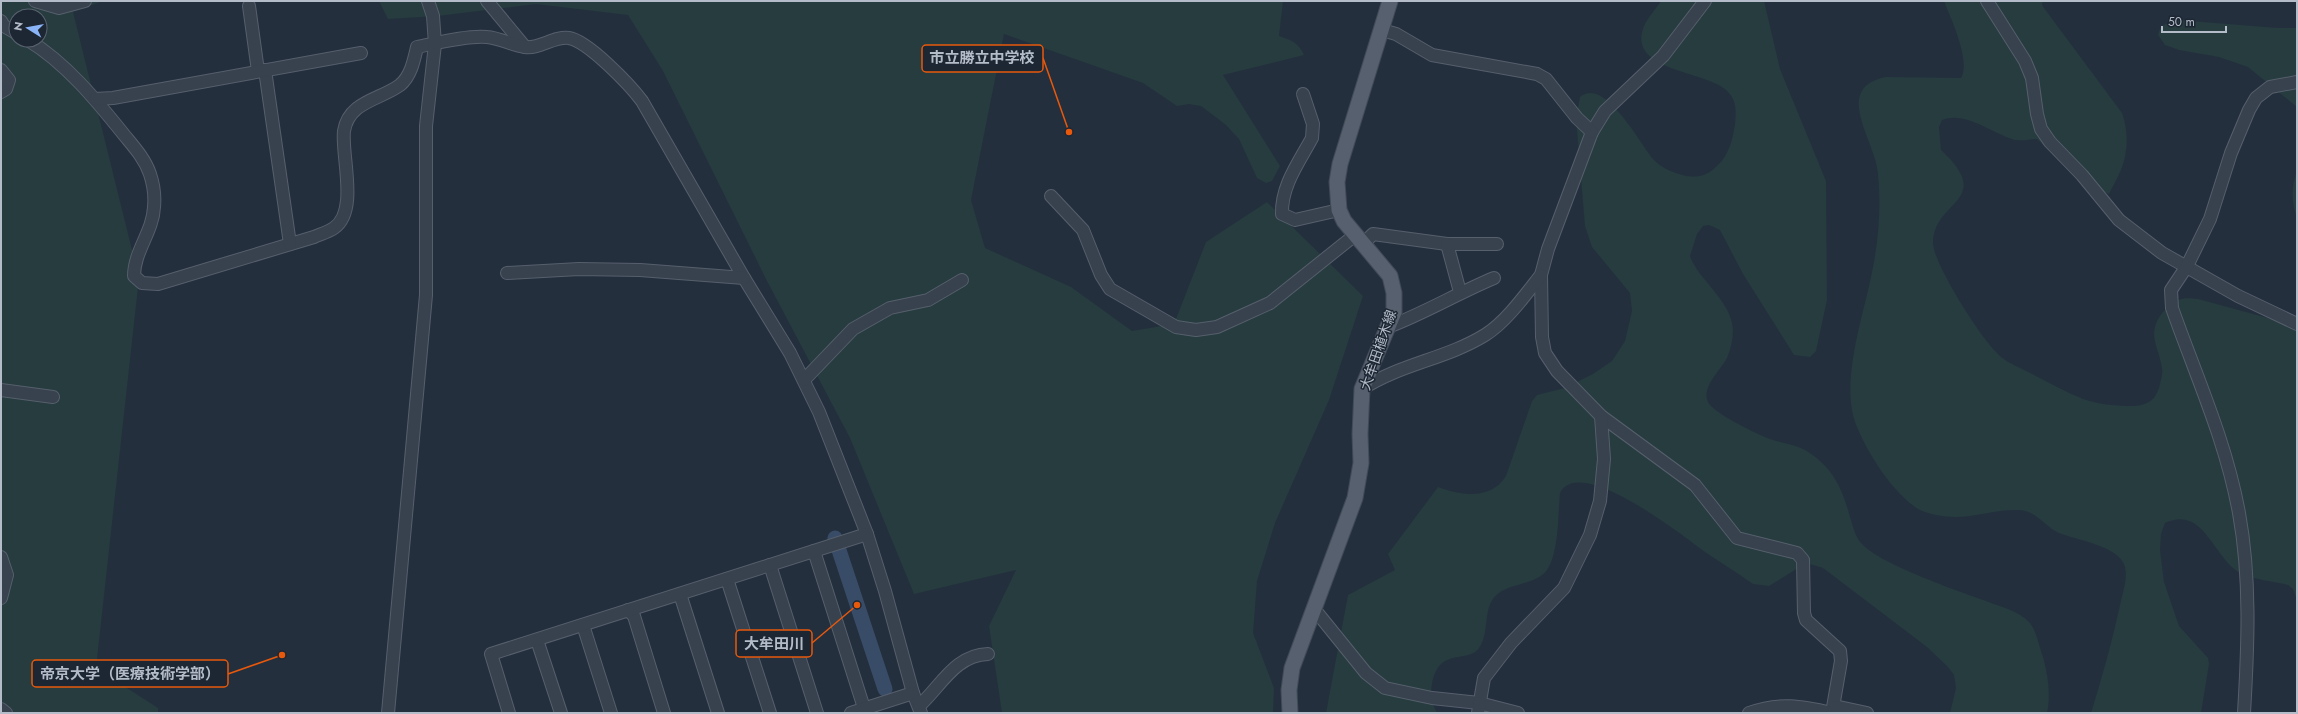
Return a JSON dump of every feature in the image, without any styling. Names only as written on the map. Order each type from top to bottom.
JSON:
[{"type":"main road","name":"大牟田植木線","points":[[1290,713],[1289,690],[1292,668],[1355,498],[1362,463],[1360,434],[1362,389],[1394,312],[1394,293],[1390,276],[1344,222],[1339,210],[1337,182],[1340,164],[1390,1]]},
{"type":"street","points":[[35,1],[59,8],[85,1]]},
{"type":"street","points":[[388,713],[426,295],[426,126],[435,44],[433,16],[428,1]]},
{"type":"street","points":[[487,1],[525,47]]},
{"type":"street","points":[[1705,1],[1663,56],[1604,111],[1592,132],[1548,249],[1541,275],[1542,337],[1544,353],[1557,372],[1602,416],[1695,485],[1737,538],[1797,552],[1802,560],[1804,613],[1806,620],[1840,651],[1841,661],[1832,713]]},
{"type":"street","points":[[1987,1],[2025,61],[2032,78],[2037,114],[2041,129],[2050,142],[2082,175],[2119,220],[2162,253],[2238,296],[2297,324]]},
{"type":"street","points":[[248,6],[262,70],[290,244]]},
{"type":"street","points":[[1,21],[4,26],[8,28]]},
{"type":"street","points":[[1382,30],[1396,34],[1432,55],[1537,74],[1546,79],[1577,118],[1592,132]]},
{"type":"street","points":[[38,48],[73,76],[95,99],[142,158],[150,174],[154,208],[151,223],[134,263],[134,276],[142,283],[158,284],[180,279],[335,228],[343,214],[348,195],[344,131],[352,112],[400,85],[412,66],[417,47],[486,37],[525,47],[535,48],[562,38],[569,38],[580,42],[623,79],[642,101],[804,380],[842,467],[867,534],[885,591],[913,693],[920,710],[954,667],[970,658],[988,654]]},
{"type":"street","points":[[95,99],[112,98],[361,53]]},
{"type":"street","points":[[1,70],[9,80],[6,89],[1,92]]},
{"type":"street","points":[[2244,713],[2248,628],[2245,555],[2239,512],[2218,429],[2172,308],[2170,290],[2187,266],[2210,219],[2232,153],[2249,110],[2256,98],[2270,87],[2297,82]]},
{"type":"street","points":[[1303,94],[1313,131],[1312,138],[1287,184],[1282,202],[1282,214],[1295,220],[1339,210]]},
{"type":"street","points":[[1051,196],[1083,230],[1100,275],[1110,290],[1176,327],[1196,330],[1217,327],[1270,303],[1360,239],[1373,234],[1447,244],[1497,244]]},
{"type":"street","points":[[1447,244],[1460,292]]},
{"type":"street","points":[[507,272],[579,269],[640,270],[744,278]]},
{"type":"street","points":[[1362,389],[1381,376],[1464,346],[1486,334],[1519,302],[1541,275]]},
{"type":"street","points":[[1388,327],[1419,315],[1460,292],[1494,278]]},
{"type":"street","points":[[804,380],[853,328],[890,308],[928,300],[962,280]]},
{"type":"street","points":[[1,390],[53,397]]},
{"type":"street","points":[[1479,708],[1484,678],[1511,643],[1564,588],[1590,535],[1595,523],[1601,494],[1604,459],[1602,416]]},
{"type":"street","points":[[510,713],[491,654],[867,534]]},
{"type":"street","points":[[814,551],[864,708]]},
{"type":"street","points":[[1,558],[7,575],[1,598]]},
{"type":"street","points":[[770,565],[817,713]]},
{"type":"street","points":[[727,579],[770,713]]},
{"type":"street","points":[[680,594],[718,713]]},
{"type":"street","points":[[628,610],[634,616],[664,713]]},
{"type":"street","points":[[1314,610],[1366,674],[1385,688],[1479,708],[1518,713]]},
{"type":"street","points":[[583,625],[611,713]]},
{"type":"street","points":[[538,640],[562,713]]},
{"type":"street","points":[[851,713],[913,693]]},
{"type":"street","points":[[1749,713],[1767,707],[1794,705],[1832,713]]},
{"type":"street","points":[[1832,713],[1839,707],[1867,713]]},
{"type":"street","points":[[1,709],[6,713]]},
{"type":"green space","points":[[1,1],[103,1],[73,12],[139,278],[96,668],[158,708],[158,713],[1,713]]},
{"type":"green space","points":[[379,1],[1283,1],[1279,36],[1294,42],[1304,55],[1223,75],[1280,166],[1272,181],[1266,183],[1257,178],[1239,139],[1226,125],[1201,106],[1189,104],[1177,106],[1143,83],[1004,34],[971,200],[985,248],[1071,287],[1132,331],[1174,324],[1206,242],[1267,202],[1363,296],[1329,400],[1275,523],[1257,581],[1253,633],[1274,688],[1273,713],[1002,713],[989,626],[1016,570],[914,594],[850,438],[767,281],[663,71],[628,15],[536,4],[437,16],[388,19]]},
{"type":"green space","points":[[1661,1],[1764,1],[1780,69],[1826,181],[1827,300],[1816,351],[1810,357],[1794,355],[1743,274],[1720,230],[1709,225],[1703,226],[1697,234],[1690,256],[1697,269],[1722,301],[1731,319],[1733,329],[1730,351],[1707,390],[1708,402],[1718,412],[1736,423],[1770,439],[1801,448],[1822,463],[1835,478],[1858,538],[1871,552],[1920,576],[1957,591],[2009,609],[2030,623],[2038,639],[2048,678],[2049,692],[2047,713],[1950,713],[1956,688],[1954,675],[1948,667],[1927,647],[1823,568],[1806,563],[1769,586],[1753,584],[1655,516],[1632,502],[1609,490],[1588,484],[1571,484],[1560,493],[1556,544],[1551,563],[1547,570],[1543,575],[1531,581],[1511,587],[1493,598],[1488,611],[1483,642],[1479,648],[1474,653],[1447,660],[1441,665],[1436,672],[1431,691],[1433,703],[1437,713],[1326,713],[1348,595],[1395,570],[1388,554],[1438,487],[1466,494],[1475,494],[1492,489],[1500,484],[1506,476],[1532,401],[1537,395],[1565,388],[1593,374],[1612,361],[1625,341],[1632,311],[1630,293],[1592,247],[1585,226],[1576,118],[1580,97],[1590,93],[1600,96],[1611,104],[1622,115],[1654,160],[1661,166],[1673,172],[1691,177],[1704,175],[1722,161],[1728,151],[1733,135],[1736,116],[1735,104],[1732,96],[1719,85],[1658,62],[1647,53],[1641,41],[1644,26]]},
{"type":"green space","points":[[1944,1],[2043,1],[2042,5],[2122,113],[2126,127],[2127,143],[2125,158],[2119,175],[2109,194],[2084,183],[2037,139],[2015,140],[1960,118],[1942,120],[1939,127],[1941,150],[1956,167],[1963,180],[1963,190],[1958,199],[1942,217],[1936,228],[1933,242],[1935,252],[1940,266],[1969,317],[1999,355],[2014,365],[2083,399],[2106,404],[2136,406],[2146,404],[2156,395],[2162,376],[2162,371],[2154,333],[2158,318],[2168,307],[2179,300],[2185,298],[2198,299],[2297,326],[2297,600],[2293,589],[2288,585],[2257,579],[2240,573],[2222,556],[2199,527],[2189,521],[2178,519],[2165,523],[2161,534],[2160,550],[2164,582],[2179,626],[2208,658],[2209,664],[2201,713],[2091,713],[2110,646],[2126,577],[2125,567],[2121,560],[2115,554],[2106,549],[2059,533],[2036,516],[2025,511],[2011,510],[1955,517],[1936,515],[1918,509],[1899,493],[1882,472],[1857,427],[1852,410],[1850,390],[1852,369],[1859,326],[1875,255],[1879,209],[1879,186],[1876,161],[1861,117],[1859,104],[1861,92],[1870,83],[1886,77],[1961,78],[1964,61],[1962,51]]},
{"type":"green space","points":[[2177,20],[2278,28],[2297,28],[2297,107],[2248,67],[2219,57],[2179,50],[2165,45],[2158,35],[2159,31],[2165,24]]},
{"type":"green space","points":[[2297,171],[2297,218],[2292,194]]},
{"type":"waterway","points":[[835,538],[885,689]]},
{"type":"place","name":"市立勝立中学校","points":[[1069,132]]},
{"type":"place","name":"大牟田川","points":[[857,605]]},
{"type":"place","name":"帝京大学（医療技術学部）","points":[[282,655]]}]
